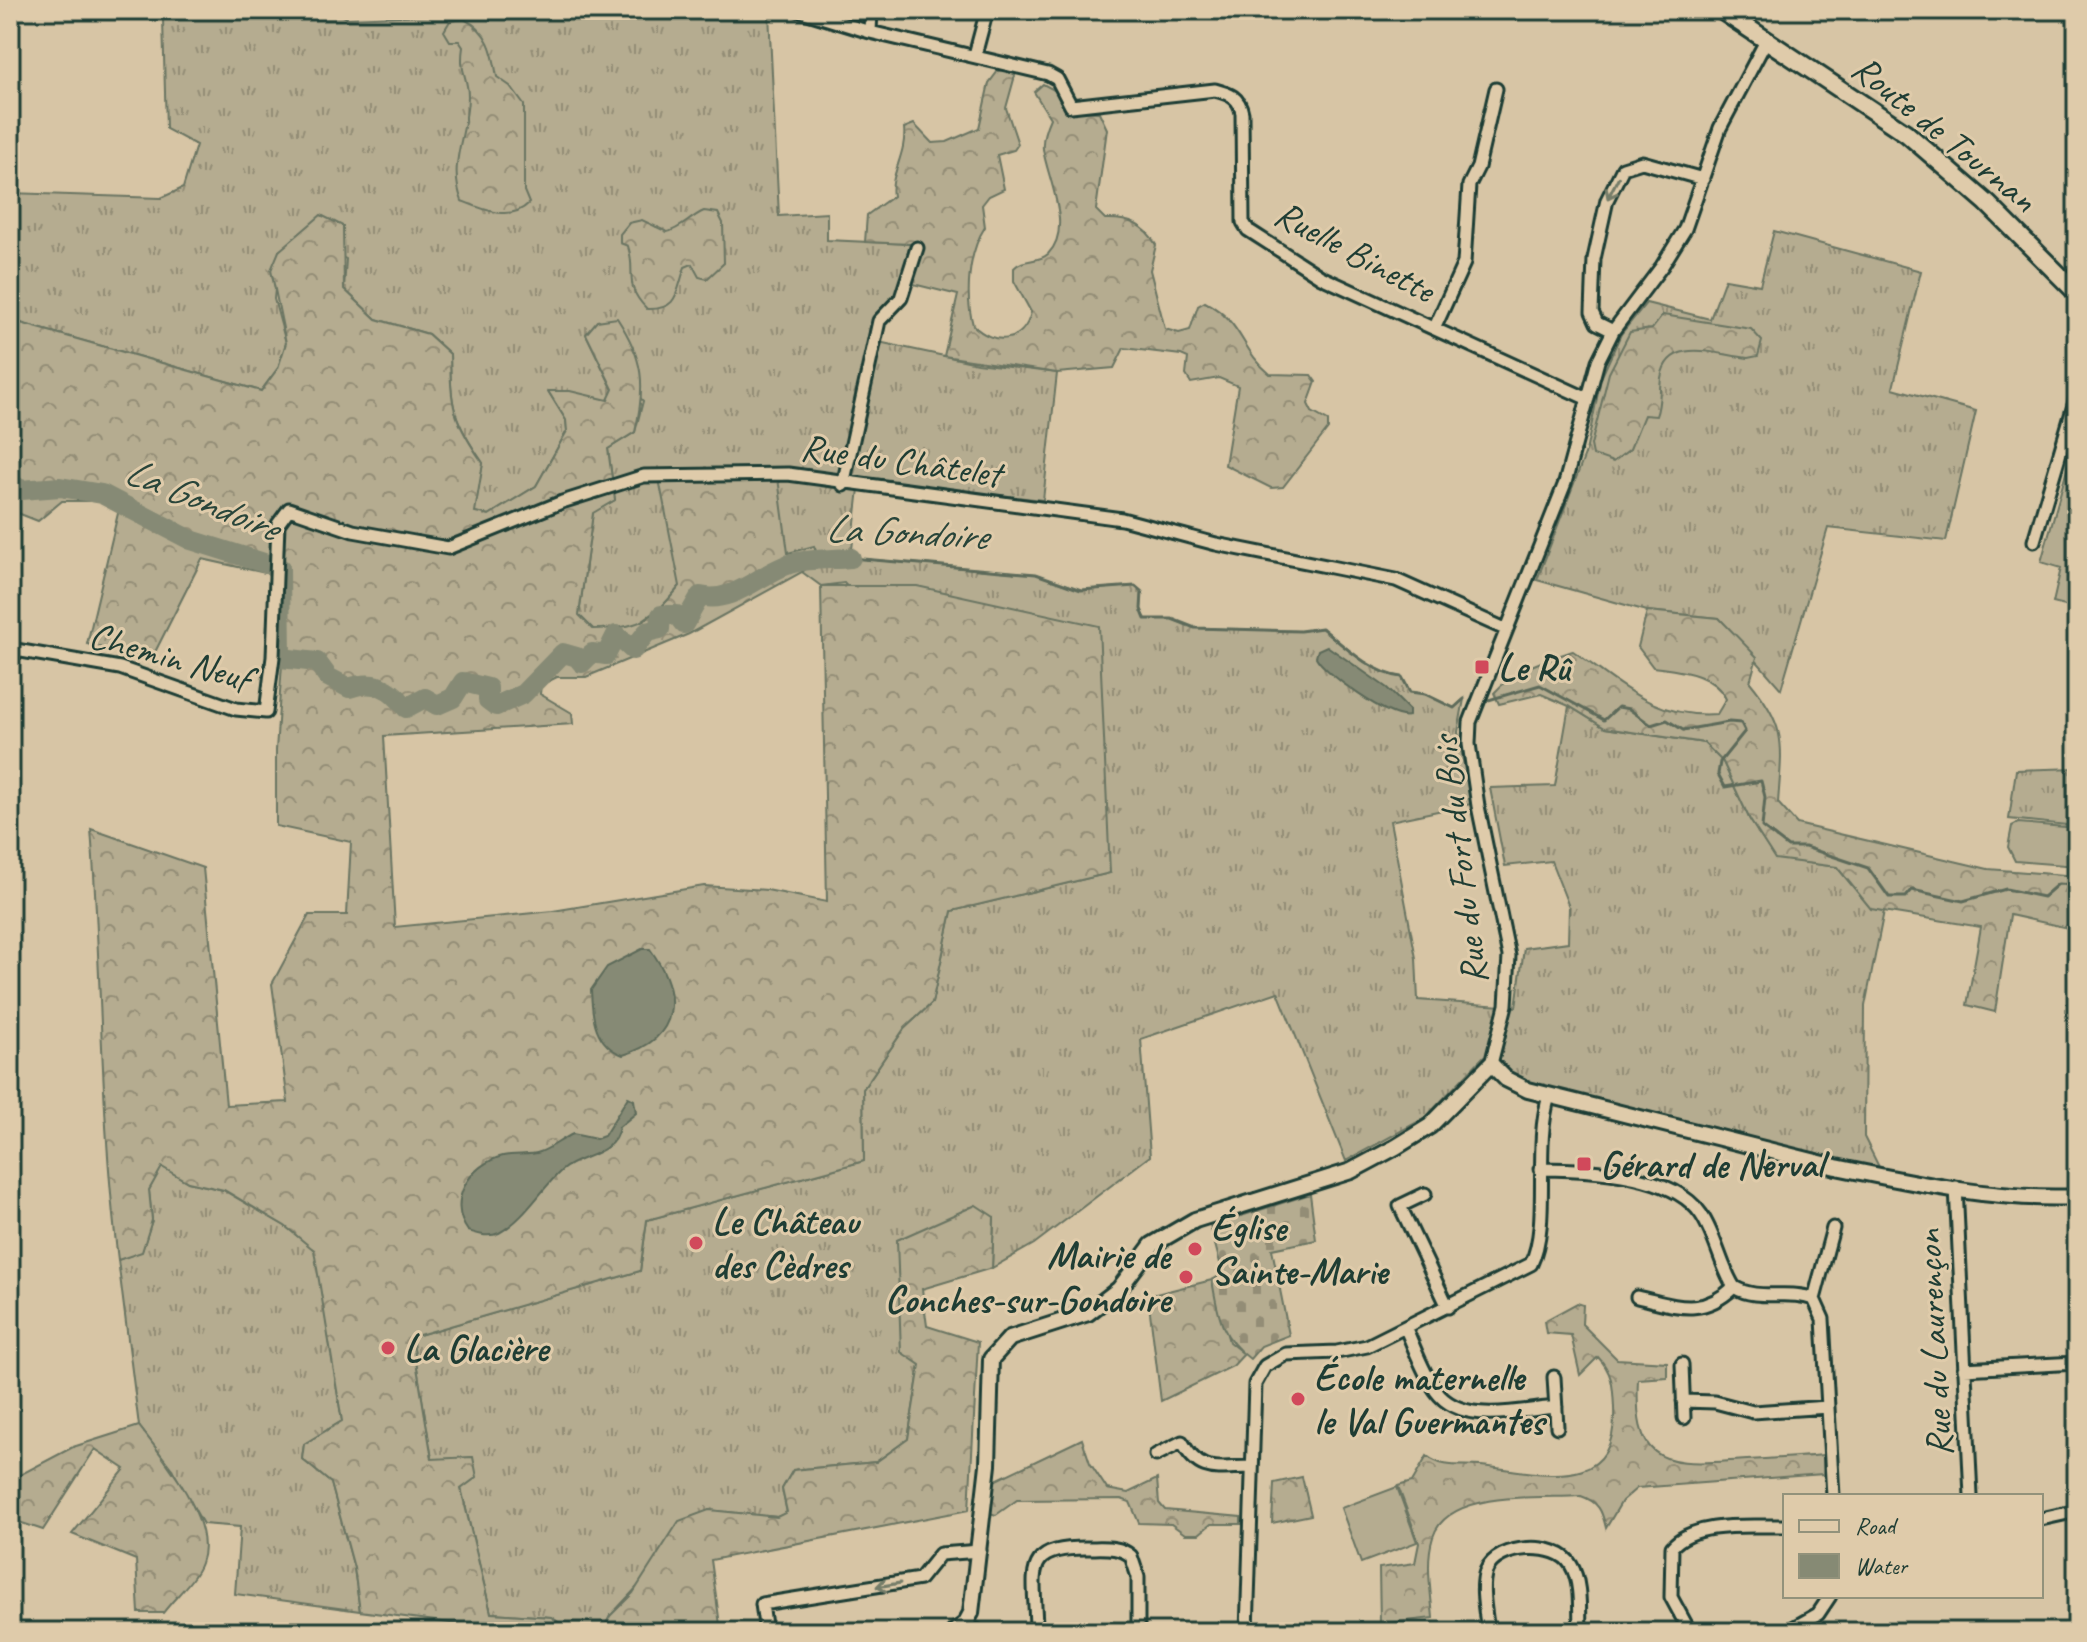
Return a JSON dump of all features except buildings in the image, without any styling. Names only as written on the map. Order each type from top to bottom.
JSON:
[{"type":"main road","name":"Route de Tournan","points":[[1721,10],[1906,133],[1944,163],[2077,293]]},
{"type":"street","name":"Ruelle Binette","points":[[798,10],[870,32],[1048,74],[1057,79],[1071,106],[1215,90],[1232,94],[1240,103],[1242,113],[1243,222],[1248,230],[1321,277],[1588,399]]},
{"type":"street","points":[[870,32],[871,10]]},
{"type":"street","points":[[975,55],[987,10]]},
{"type":"street","name":"Rue du Fort du Bois","points":[[1491,1064],[1506,1005],[1509,956],[1469,744],[1470,722],[1565,483],[1598,361],[1613,331],[1675,248],[1693,211],[1720,128],[1767,39]]},
{"type":"street","points":[[1435,327],[1464,263],[1469,185],[1478,167],[1496,89]]},
{"type":"street","points":[[1613,331],[1597,323],[1592,312],[1594,259],[1607,200],[1623,168],[1632,162],[1642,162],[1703,179]]},
{"type":"street","points":[[843,485],[879,321],[901,298],[917,248]]},
{"type":"street","points":[[2034,541],[2077,395]]},
{"type":"street","name":"Rue du Châtelet","points":[[266,712],[273,657],[278,524],[289,509],[353,531],[448,548],[562,502],[644,476],[773,474],[1122,519],[1216,544],[1396,580],[1505,629]]},
{"type":"street","name":"Chemin Neuf","points":[[10,649],[120,668],[236,709],[266,712]]},
{"type":"street","points":[[981,1632],[960,1628],[971,1613],[980,1551],[991,1359],[1000,1345],[1010,1338],[1088,1313],[1119,1289],[1152,1245],[1195,1220],[1351,1171],[1396,1147],[1430,1126],[1491,1064],[1506,1079],[1549,1096],[1836,1167],[2046,1199],[2077,1197]]},
{"type":"street","points":[[1247,1632],[1255,1384],[1265,1366],[1286,1354],[1358,1349],[1406,1329],[1531,1264],[1540,1233],[1540,1142],[1549,1096]]},
{"type":"street","points":[[1540,1169],[1583,1169],[1657,1185],[1678,1193],[1703,1217],[1734,1287],[1743,1293],[1796,1294],[1814,1299]]},
{"type":"street","name":"Rue du Laurençon","points":[[1956,1187],[1971,1494]]},
{"type":"street","points":[[1425,1194],[1400,1206],[1448,1307]]},
{"type":"street","points":[[1833,1228],[1814,1299],[1823,1319],[1833,1494]]},
{"type":"street","points":[[1637,1297],[1689,1309],[1720,1300],[1734,1287]]},
{"type":"street","points":[[1406,1329],[1435,1390],[1454,1407],[1477,1413],[1556,1407]]},
{"type":"street","points":[[1964,1369],[2077,1363]]},
{"type":"street","points":[[1682,1364],[1684,1418]]},
{"type":"street","points":[[1554,1377],[1557,1427]]},
{"type":"street","points":[[1683,1401],[1715,1402],[1753,1412],[1828,1407]]},
{"type":"street","points":[[1156,1455],[1182,1442],[1192,1460],[1200,1466],[1252,1467]]},
{"type":"street","points":[[2043,1519],[2077,1511]]},
{"type":"street","points":[[1690,1632],[1671,1597],[1672,1547],[1681,1536],[1702,1531],[1783,1526]]},
{"type":"street","points":[[1036,1632],[1036,1567],[1040,1556],[1048,1550],[1063,1548],[1117,1549],[1131,1556],[1138,1577],[1138,1632]]},
{"type":"street","points":[[1488,1632],[1484,1587],[1486,1571],[1495,1559],[1505,1553],[1550,1550],[1566,1557],[1574,1568],[1580,1632]]},
{"type":"street","points":[[766,1632],[762,1604],[920,1579],[940,1554],[980,1551]]},
{"type":"street","points":[[1786,1632],[1808,1627],[1829,1598]]},
{"type":"green space","points":[[224,10],[332,10],[347,18],[562,10],[769,13],[779,216],[827,213],[827,240],[911,244],[898,291],[875,317],[869,340],[977,363],[1057,373],[1043,500],[860,480],[851,558],[1036,574],[1081,590],[1135,586],[1142,592],[1141,609],[1146,619],[1172,619],[1195,628],[1300,631],[1322,628],[1369,665],[1402,677],[1410,692],[1425,694],[1454,708],[1464,699],[1458,732],[1471,804],[1390,821],[1416,958],[1418,1000],[1516,1007],[1524,948],[1568,942],[1569,907],[1551,861],[1505,866],[1490,788],[1555,786],[1569,706],[1605,728],[1704,743],[1723,762],[1750,820],[1775,858],[1837,867],[1871,908],[1884,911],[1865,1006],[1864,1137],[1881,1171],[1548,1092],[1508,1074],[1483,1057],[1425,1118],[1346,1161],[1278,992],[1141,1039],[1150,1156],[1034,1244],[992,1268],[994,1217],[897,1240],[920,1365],[908,1439],[876,1462],[793,1470],[782,1489],[787,1513],[777,1517],[709,1510],[610,1616],[602,1632],[566,1632],[565,1627],[551,1617],[491,1613],[461,1488],[472,1457],[432,1460],[412,1337],[640,1271],[647,1220],[864,1161],[863,1089],[904,1029],[932,1003],[952,911],[1110,873],[844,583],[821,586],[802,572],[819,558],[680,586],[664,605],[630,629],[593,629],[579,615],[593,512],[615,500],[608,449],[635,432],[643,401],[586,334],[613,390],[608,401],[548,391],[566,420],[567,431],[536,486],[489,515],[474,512],[483,463],[455,412],[450,354],[428,334],[376,319],[344,289],[346,259],[299,236],[279,251],[274,299],[286,343],[278,368],[261,391],[10,320],[10,193],[161,198],[183,188],[196,145],[166,129],[163,19],[214,16]]},
{"type":"green space","points":[[464,19],[484,36],[497,77],[510,86],[524,105],[524,191],[529,203],[514,212],[497,212],[462,201],[458,187],[457,161],[468,89],[462,63],[463,47],[459,41],[450,41],[444,31],[450,21]]},
{"type":"green space","points":[[1011,69],[1016,72],[1006,108],[1018,144],[1014,150],[997,155],[1004,189],[989,196],[982,205],[985,227],[975,249],[970,275],[969,301],[973,325],[998,339],[1015,336],[1022,330],[1031,312],[1014,281],[1014,268],[1048,254],[1059,231],[1057,203],[1043,149],[1050,118],[1034,92],[1043,84],[1056,91],[1072,111],[1099,112],[1107,129],[1096,210],[1105,219],[1128,221],[1141,227],[1152,238],[1156,245],[1150,270],[1165,329],[1179,333],[1190,330],[1198,306],[1205,302],[1227,318],[1252,355],[1270,374],[1311,375],[1316,382],[1308,404],[1312,412],[1328,421],[1328,429],[1283,487],[1271,488],[1225,465],[1238,386],[1219,378],[1191,383],[1186,375],[1188,358],[1124,348],[1114,368],[1057,373],[944,356],[958,295],[901,281],[910,244],[865,242],[867,215],[893,196],[893,180],[903,147],[904,128],[914,124],[932,143],[947,142],[979,128],[989,83],[998,71]]},
{"type":"green space","points":[[704,211],[718,213],[723,223],[724,263],[707,279],[699,277],[692,264],[685,267],[671,303],[657,309],[647,309],[632,285],[628,246],[620,243],[620,234],[629,223],[642,220],[667,232]]},
{"type":"green space","points":[[321,215],[343,226],[344,289],[376,319],[428,334],[450,354],[455,412],[483,463],[475,512],[489,515],[536,486],[567,431],[566,420],[548,391],[570,391],[608,400],[613,389],[586,334],[597,321],[617,318],[633,346],[640,373],[641,400],[635,432],[608,449],[615,500],[593,513],[579,615],[593,629],[622,627],[642,621],[680,586],[659,479],[778,478],[788,553],[814,546],[819,558],[802,572],[689,634],[586,677],[557,677],[541,685],[540,694],[572,713],[573,724],[384,736],[395,927],[553,911],[704,886],[767,890],[827,902],[821,586],[917,586],[1099,626],[1110,873],[952,911],[932,1003],[904,1029],[863,1089],[864,1161],[647,1220],[640,1271],[412,1337],[432,1459],[473,1457],[477,1477],[461,1489],[491,1613],[551,1617],[565,1627],[566,1632],[518,1632],[360,1611],[354,1568],[331,1483],[302,1459],[304,1444],[342,1421],[314,1250],[285,1226],[224,1190],[188,1182],[162,1167],[149,1190],[152,1220],[142,1252],[118,1260],[104,1099],[91,829],[203,868],[226,1105],[288,1102],[272,984],[309,915],[347,915],[351,842],[276,826],[276,750],[288,578],[202,559],[151,660],[87,644],[119,509],[100,501],[62,501],[38,521],[10,510],[10,320],[261,391],[278,368],[286,343],[271,270],[279,251]]},
{"type":"green space","points":[[1774,231],[1921,271],[1893,388],[1976,411],[1946,541],[1828,528],[1781,689],[1719,618],[1647,611],[1537,580],[1586,452],[1601,378],[1621,334],[1646,303],[1710,319],[1725,279],[1760,285]]},
{"type":"green space","points":[[1663,315],[1751,329],[1762,341],[1758,356],[1748,358],[1696,351],[1673,356],[1665,365],[1661,378],[1656,416],[1644,415],[1630,449],[1613,462],[1593,455],[1591,445],[1609,373],[1630,332],[1652,329]]},
{"type":"green space","points":[[2077,434],[2077,609],[2053,603],[2061,568],[2041,562]]},
{"type":"green space","points":[[1647,611],[1719,618],[1757,657],[1750,682],[1771,712],[1780,738],[1778,803],[1797,824],[1988,869],[2077,876],[2077,930],[2010,915],[1995,1012],[1967,1005],[1981,927],[1871,909],[1837,867],[1775,859],[1750,820],[1723,762],[1704,743],[1605,728],[1569,706],[1541,694],[1499,704],[1494,693],[1511,678],[1530,667],[1573,651],[1623,687],[1656,705],[1695,714],[1717,714],[1726,699],[1713,684],[1695,675],[1653,667],[1638,647]]},
{"type":"green space","points":[[2077,768],[2077,826],[2009,819],[2016,770]]},
{"type":"green space","points":[[2018,823],[2077,828],[2077,866],[2015,861],[2008,847],[2012,826]]},
{"type":"green space","points":[[161,1166],[188,1182],[223,1190],[285,1226],[315,1250],[342,1421],[304,1444],[302,1459],[331,1483],[354,1568],[360,1611],[235,1594],[240,1527],[203,1524],[172,1469],[139,1426],[118,1260],[142,1251],[152,1220],[149,1190]]},
{"type":"green space","points":[[1310,1194],[1316,1240],[1272,1249],[1289,1335],[1261,1346],[1250,1359],[1232,1342],[1222,1324],[1212,1280],[1223,1274],[1210,1226]]},
{"type":"green space","points":[[976,1205],[994,1217],[992,1268],[922,1289],[927,1326],[978,1342],[969,1510],[711,1560],[721,1632],[602,1632],[610,1616],[633,1593],[679,1521],[709,1510],[777,1517],[787,1512],[782,1489],[793,1470],[876,1462],[908,1439],[920,1365],[901,1352],[897,1240]]},
{"type":"green space","points":[[1212,1280],[1229,1342],[1244,1354],[1233,1366],[1161,1401],[1148,1296]]},
{"type":"green space","points":[[1577,1303],[1583,1305],[1582,1324],[1617,1359],[1667,1362],[1667,1377],[1638,1379],[1640,1426],[1655,1452],[1684,1462],[1823,1455],[1823,1474],[1637,1488],[1622,1501],[1606,1528],[1599,1508],[1581,1496],[1520,1498],[1476,1504],[1457,1511],[1442,1522],[1433,1537],[1429,1566],[1433,1618],[1380,1624],[1379,1568],[1415,1563],[1419,1543],[1398,1486],[1412,1482],[1427,1456],[1446,1464],[1550,1474],[1571,1473],[1589,1467],[1603,1456],[1612,1437],[1614,1408],[1607,1369],[1598,1357],[1580,1375],[1571,1335],[1546,1333],[1544,1321]]},
{"type":"green space","points":[[139,1426],[185,1491],[195,1510],[204,1546],[198,1569],[163,1613],[139,1613],[136,1560],[72,1534],[125,1469],[95,1449],[43,1530],[10,1519],[10,1480],[73,1447]]},
{"type":"green space","points":[[1082,1439],[1090,1463],[1107,1489],[1128,1493],[1157,1479],[1159,1503],[1165,1510],[1241,1517],[1241,1524],[1211,1524],[1199,1534],[1185,1534],[1171,1524],[1139,1523],[1130,1502],[1121,1499],[1017,1500],[996,1515],[990,1513],[994,1481]]},
{"type":"green space","points":[[1302,1477],[1311,1515],[1272,1523],[1274,1483]]},
{"type":"green space","points":[[1397,1487],[1417,1542],[1361,1563],[1341,1508]]},
{"type":"water","points":[[1327,646],[1387,688],[1409,710],[1409,716],[1400,716],[1374,704],[1331,674],[1316,657],[1318,650]]},
{"type":"water","points":[[642,949],[650,949],[660,965],[671,997],[670,1012],[665,1026],[656,1037],[623,1055],[606,1045],[597,1029],[591,990],[607,967]]},
{"type":"water","points":[[628,1097],[634,1100],[636,1113],[619,1127],[611,1144],[562,1170],[517,1220],[499,1233],[487,1235],[468,1231],[462,1219],[461,1196],[465,1185],[481,1167],[503,1156],[540,1152],[573,1134],[596,1139],[604,1136]]},
{"type":"waterway","name":"La Gondoire","points":[[10,482],[21,490],[60,487],[102,494],[191,540],[280,568],[281,658],[317,662],[328,677],[349,688],[366,684],[381,687],[406,708],[425,698],[437,705],[453,698],[463,682],[488,688],[488,700],[496,706],[523,694],[563,653],[577,657],[582,663],[592,653],[606,655],[616,635],[633,650],[647,632],[660,629],[661,615],[677,615],[684,624],[700,596],[725,596],[793,563],[851,558]]},
{"type":"waterway","name":"La Gondoire","points":[[851,558],[1036,574],[1081,590],[1135,586],[1142,592],[1141,609],[1145,619],[1172,619],[1195,628],[1300,631],[1322,628],[1370,665],[1402,677],[1410,692],[1425,694],[1454,708],[1464,699]]},
{"type":"waterway","name":"La Gondoire","points":[[1485,701],[1540,685],[1604,720],[1618,707],[1629,709],[1651,725],[1667,720],[1683,730],[1729,722],[1741,723],[1745,731],[1720,762],[1718,774],[1725,787],[1761,781],[1765,797],[1762,827],[1788,847],[1805,847],[1868,868],[1889,897],[1906,897],[1912,890],[1963,901],[2006,889],[2043,897],[2058,884],[2077,885]]},
{"type":"place","name":"Le Rû","points":[[1482,667]]},
{"type":"place","name":"Gérard de Nerval","points":[[1584,1164]]},
{"type":"place","name":"Le Château des Cèdres","points":[[696,1243]]},
{"type":"place","name":"Église Sainte-Marie","points":[[1195,1249]]},
{"type":"place","name":"Mairie de Conches-sur-Gondoire","points":[[1186,1277]]},
{"type":"place","name":"La Glacière","points":[[388,1348]]},
{"type":"place","name":"École maternelle le Val Guermantes","points":[[1298,1399]]}]
